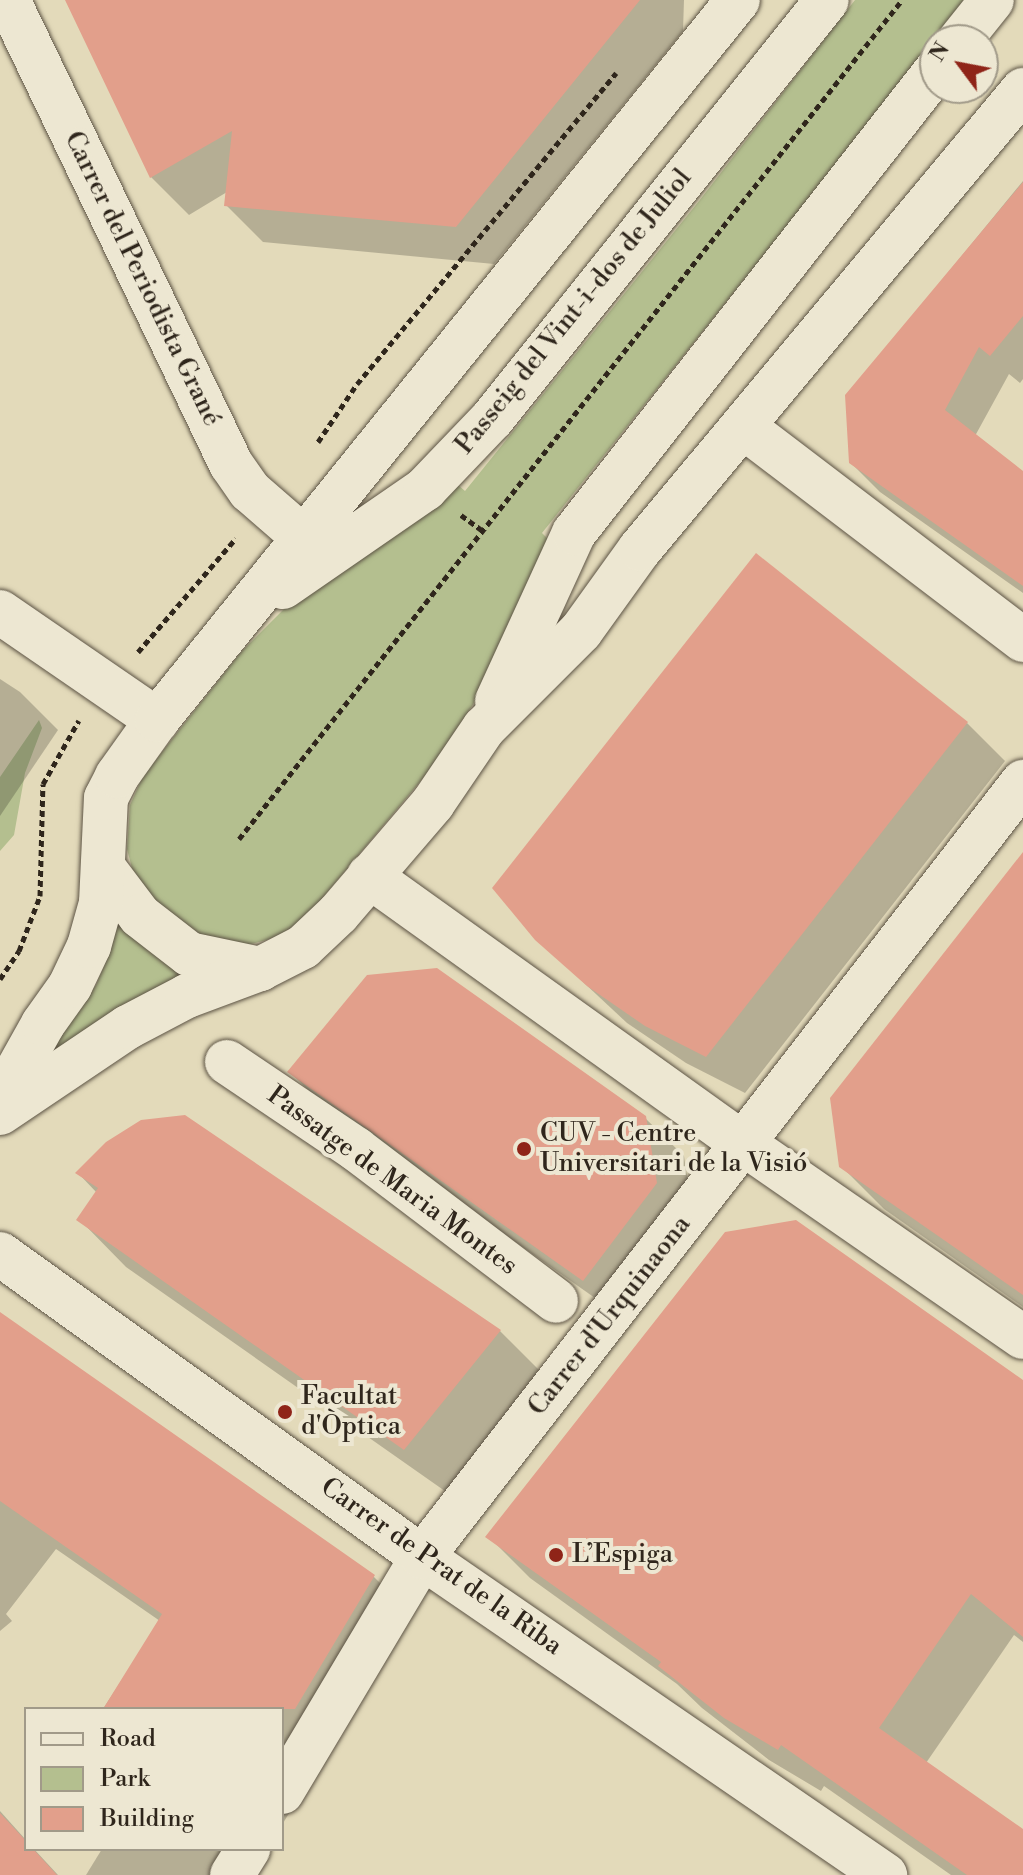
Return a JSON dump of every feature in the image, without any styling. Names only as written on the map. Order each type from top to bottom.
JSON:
[{"type":"street","name":"Carrer del Periodista Grané","points":[[8,0],[231,464],[250,491],[304,538]]},
{"type":"street","name":"Passeig del Vint-i-dos de Juliol","points":[[0,1101],[43,1024],[70,986],[89,946],[101,903],[102,829],[106,798],[117,776],[157,720],[738,0]]},
{"type":"street","name":"Passeig del Vint-i-dos de Juliol","points":[[246,613],[425,489],[492,419],[827,0]]},
{"type":"street","points":[[973,24],[992,0]]},
{"type":"street","points":[[484,728],[581,631],[640,549],[745,428],[1023,90]]},
{"type":"street","points":[[0,1113],[128,1027],[187,996],[260,969],[303,947],[369,876],[433,803],[484,728],[574,533],[919,92]]},
{"type":"street","points":[[745,428],[1023,640]]},
{"type":"street","points":[[0,612],[157,720]]},
{"type":"street","name":"Carrer d'Urquinaona","points":[[284,1789],[422,1557],[1023,782]]},
{"type":"street","points":[[103,867],[140,916],[189,954],[260,969]]},
{"type":"street","points":[[369,876],[744,1144],[1023,1337]]},
{"type":"street","name":"Passatge de Maria Montes","points":[[227,1062],[356,1149],[556,1301]]},
{"type":"street","name":"Carrer de Prat de la Riba","points":[[0,1254],[422,1557],[885,1875]]},
{"type":"street","points":[[232,1875],[247,1851]]},
{"type":"path","points":[[239,839],[902,0]]},
{"type":"path","points":[[311,453],[357,384],[616,72]]},
{"type":"green space","points":[[855,0],[967,0],[948,24],[919,24],[919,60],[542,533],[549,540],[506,646],[472,706],[424,777],[308,915],[278,937],[247,945],[221,944],[170,924],[134,876],[127,849],[130,805],[143,776],[241,652],[284,609],[451,479],[465,491],[699,201]]},
{"type":"green space","points":[[39,720],[42,728],[25,773],[14,835],[0,851],[0,777]]},
{"type":"green space","points":[[117,920],[146,949],[191,974],[37,1064],[96,985],[111,949]]},
{"type":"building","points":[[65,0],[640,0],[456,227],[224,206],[232,131],[150,178]]},
{"type":"building","points":[[1023,182],[1023,316],[990,356],[979,347],[945,410],[1023,471],[1023,586],[849,463],[845,395]]},
{"type":"building","points":[[756,553],[968,722],[706,1057],[645,1026],[587,986],[535,940],[492,888]]},
{"type":"building","points":[[1023,852],[1023,1295],[839,1167],[830,1098]]},
{"type":"building","name":"CUV - Centre Universitari de la Visió","points":[[437,968],[646,1116],[657,1183],[583,1281],[287,1072],[367,975]]},
{"type":"building","points":[[185,1115],[501,1330],[404,1450],[76,1220],[98,1188],[75,1173],[106,1142],[141,1120]]},
{"type":"building","points":[[796,1220],[1023,1380],[1023,1637],[971,1594],[879,1728],[1023,1829],[1023,1875],[967,1875],[781,1745],[778,1750],[724,1718],[658,1666],[661,1662],[485,1537],[725,1232]]},
{"type":"building","points":[[0,1312],[375,1575],[295,1709],[104,1707],[162,1614],[0,1501]]},
{"type":"building","points":[[0,1813],[24,1839],[24,1851],[35,1851],[57,1875],[0,1875]]},
{"type":"place","name":"CUV - Centre Universitari de la Visió","points":[[524,1149]]},
{"type":"place","name":"Facultat d'Òptica","points":[[285,1412]]},
{"type":"place","name":"L’Espiga","points":[[556,1555]]}]
